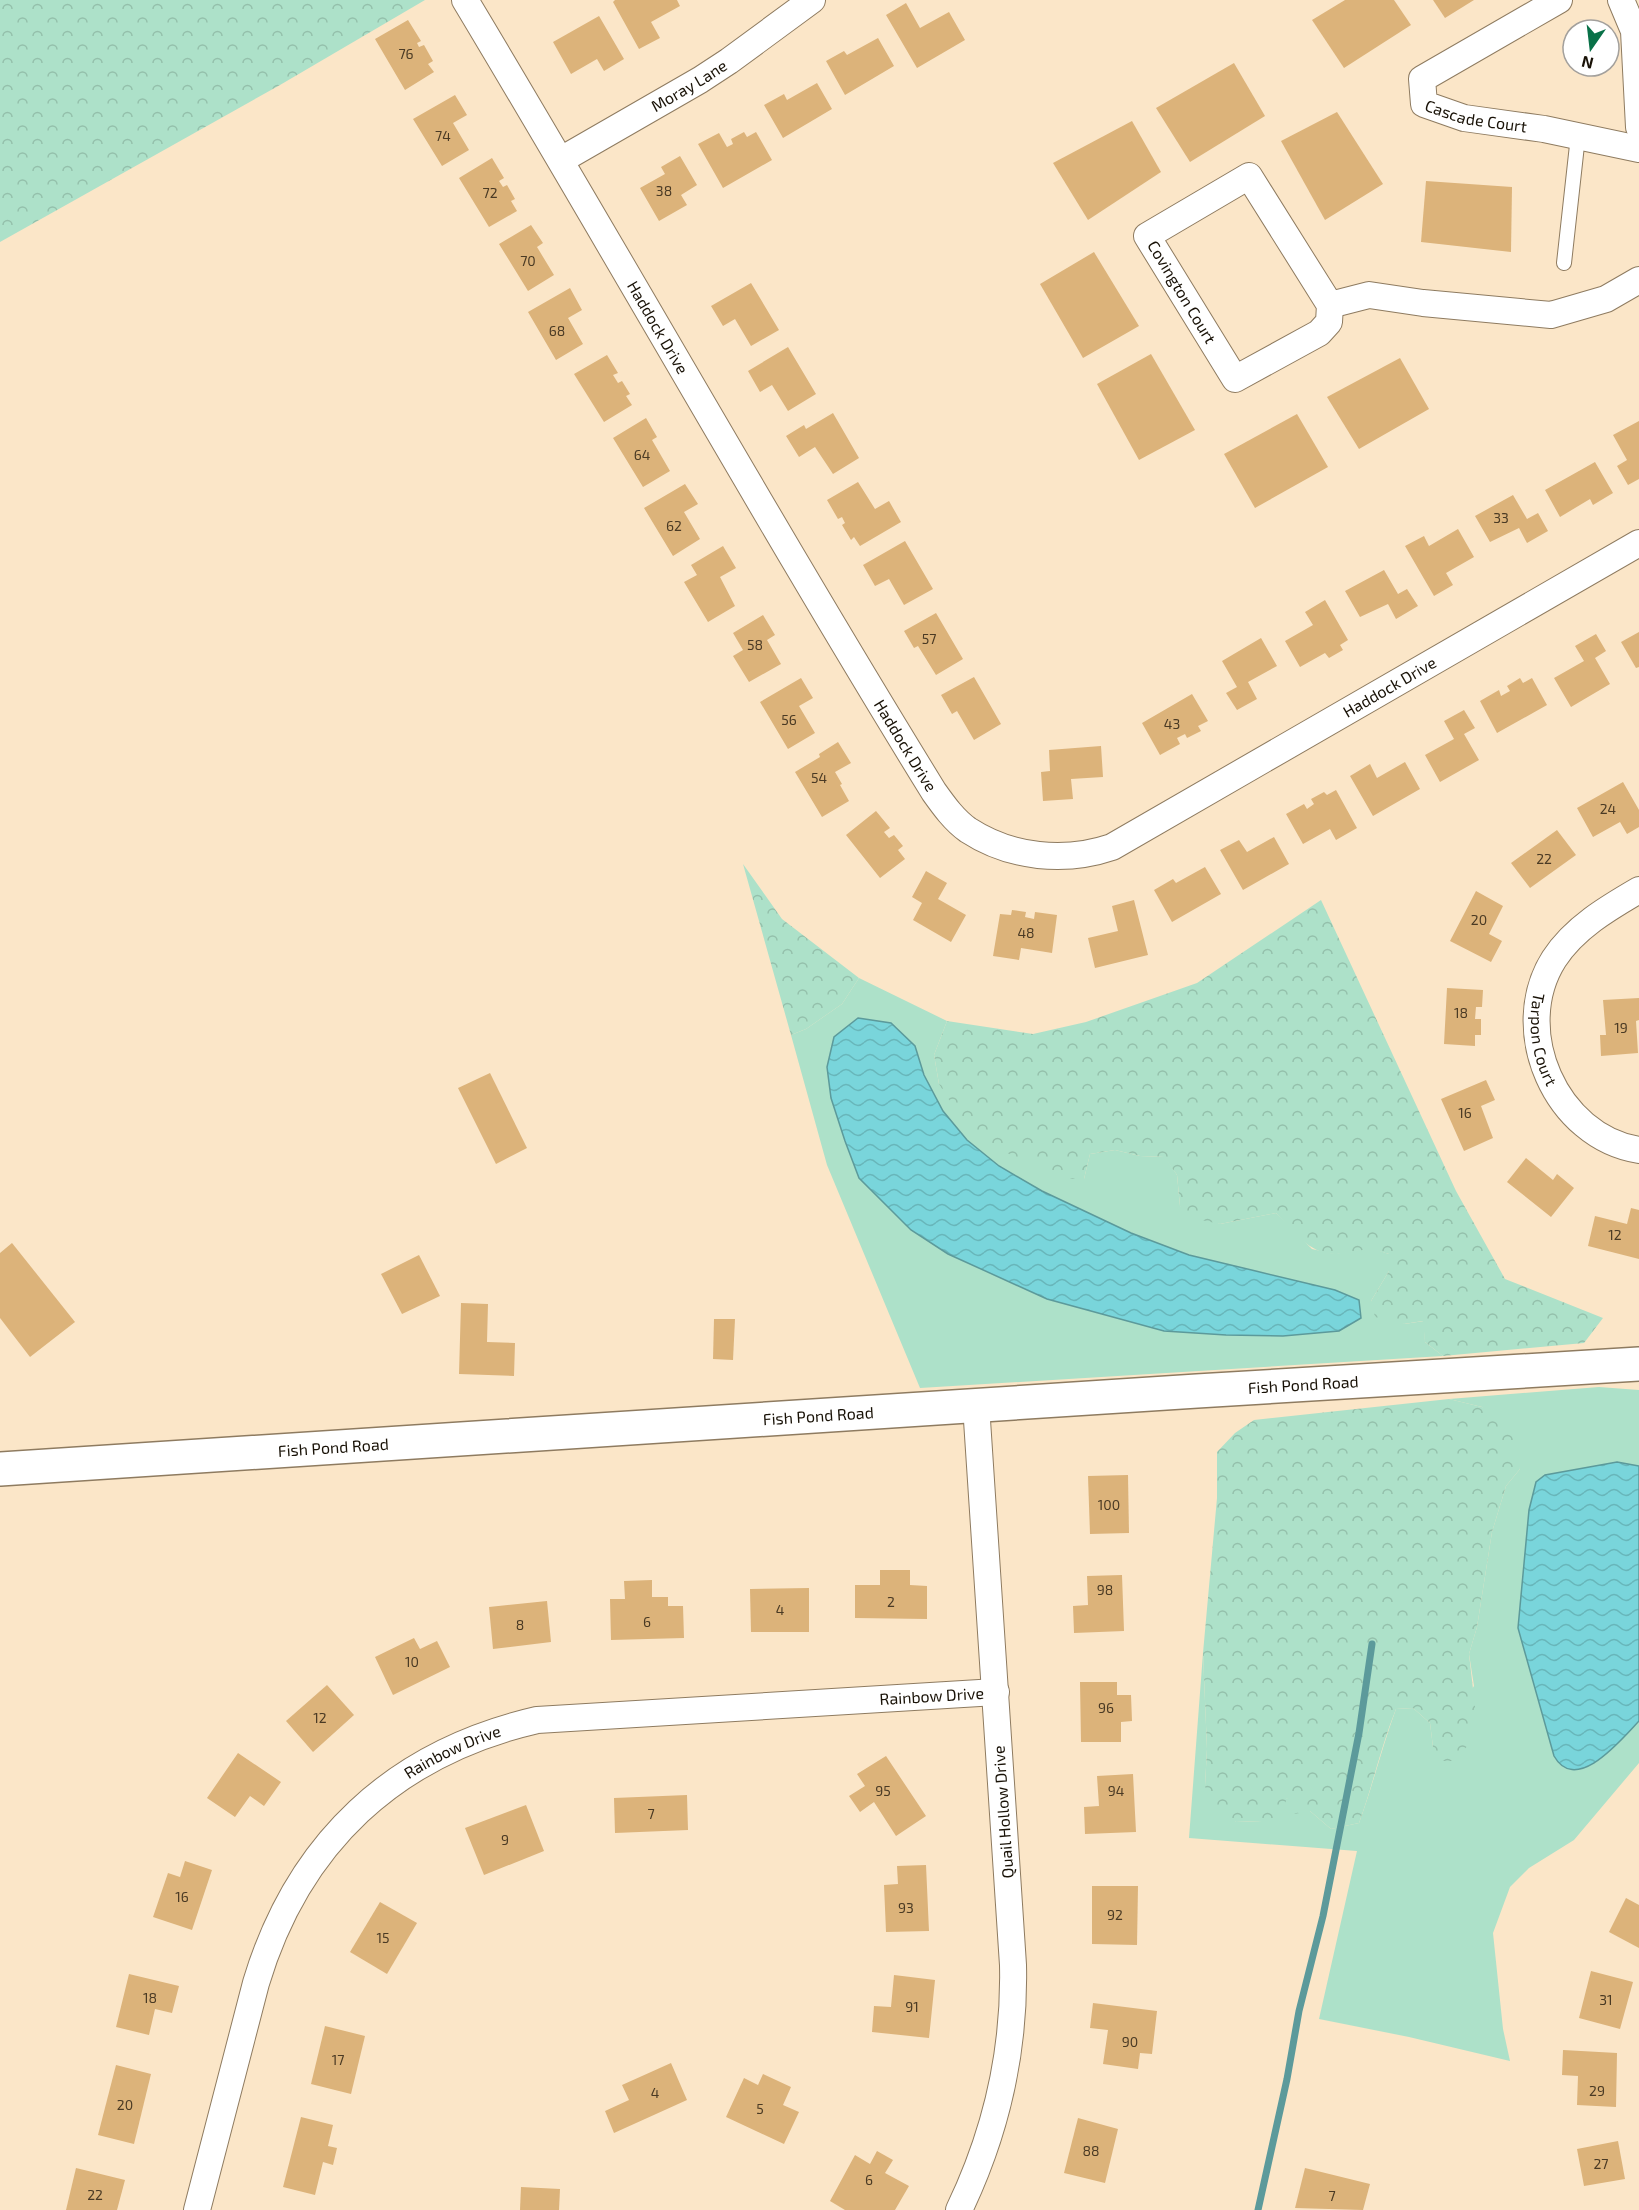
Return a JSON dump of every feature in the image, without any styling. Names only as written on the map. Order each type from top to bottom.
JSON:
[{"type":"street","name":"Haddock Drive","points":[[465,0],[934,792],[949,813],[968,829],[1010,849],[1036,855],[1062,856],[1098,852],[1112,847],[1639,543]]},
{"type":"street","name":"Moray Lane","points":[[561,160],[709,74],[812,0]]},
{"type":"street","name":"Cascade Court","points":[[1559,0],[1422,79],[1424,104],[1464,118],[1578,136],[1639,149]]},
{"type":"street","points":[[1621,0],[1634,31],[1639,127]]},
{"type":"street","name":"Covington Court","points":[[1249,176],[1330,305],[1329,322],[1318,333],[1235,378],[1147,236],[1249,176]]},
{"type":"street","points":[[1330,305],[1368,295],[1423,303],[1551,315],[1606,299],[1639,280]]},
{"type":"street","name":"Tarpon Court","points":[[1639,890],[1595,918],[1564,946],[1553,961],[1545,980],[1539,999],[1538,1016],[1538,1042],[1544,1066],[1553,1089],[1569,1111],[1587,1126],[1609,1139],[1639,1150]]},
{"type":"street","name":"Fish Pond Road","points":[[0,1469],[1639,1364]]},
{"type":"street","name":"Quail Hollow Drive","points":[[959,2210],[979,2167],[996,2112],[1008,2056],[1014,2004],[976,1405]]},
{"type":"street","name":"Rainbow Drive","points":[[197,2210],[256,1983],[285,1908],[298,1884],[331,1841],[351,1818],[393,1782],[450,1749],[475,1738],[507,1726],[537,1720],[996,1692]]},
{"type":"lane","points":[[1564,262],[1578,136]]},
{"type":"green space","points":[[0,0],[425,0],[280,85],[0,242]]},
{"type":"green space","points":[[743,864],[782,919],[859,978],[842,1004],[806,1029],[791,1035]]},
{"type":"green space","points":[[1321,900],[1456,1191],[1505,1279],[1603,1318],[1584,1343],[1443,1356],[1425,1342],[1423,1321],[1404,1324],[1375,1317],[1371,1301],[1389,1271],[1389,1254],[1368,1250],[1337,1254],[1319,1251],[1295,1234],[1276,1213],[1220,1224],[1187,1217],[1180,1206],[1177,1175],[1164,1157],[1140,1156],[1115,1150],[1090,1154],[1084,1179],[1059,1179],[1009,1154],[965,1125],[939,1084],[934,1055],[947,1021],[1033,1034],[1086,1022],[1197,983]]},
{"type":"green space","points":[[859,978],[947,1021],[934,1055],[939,1084],[1084,1179],[1090,1154],[1115,1150],[1140,1156],[1165,1157],[1177,1175],[1180,1206],[1220,1224],[1276,1213],[1312,1249],[1334,1254],[1371,1248],[1389,1254],[1389,1271],[1371,1301],[1404,1324],[1424,1321],[1425,1342],[1443,1356],[920,1388],[827,1165],[791,1035],[806,1029],[842,1004]]},
{"type":"green space","points":[[1599,1387],[1639,1390],[1639,1763],[1574,1840],[1529,1868],[1510,1887],[1493,1933],[1503,2029],[1510,2061],[1319,2019],[1357,1851],[1189,1838],[1203,1653],[1207,1749],[1205,1786],[1236,1822],[1262,1821],[1287,1798],[1310,1811],[1331,1829],[1359,1823],[1396,1709],[1413,1708],[1430,1723],[1433,1747],[1474,1686],[1469,1654],[1477,1627],[1492,1532],[1506,1486],[1520,1469],[1482,1407],[1449,1399]]},
{"type":"green space","points":[[1449,1399],[1482,1407],[1512,1428],[1520,1469],[1506,1486],[1492,1532],[1477,1627],[1469,1654],[1476,1715],[1469,1744],[1455,1761],[1443,1761],[1433,1747],[1430,1723],[1413,1708],[1396,1709],[1359,1823],[1331,1829],[1310,1811],[1294,1814],[1287,1798],[1277,1827],[1262,1821],[1236,1822],[1210,1806],[1205,1786],[1207,1749],[1203,1653],[1217,1498],[1217,1452],[1235,1433],[1254,1420]]},
{"type":"water","points":[[858,1018],[891,1023],[915,1046],[924,1075],[943,1111],[967,1140],[999,1166],[1042,1191],[1131,1233],[1189,1255],[1335,1290],[1359,1300],[1361,1318],[1339,1331],[1283,1336],[1164,1331],[1047,1299],[948,1254],[911,1230],[859,1178],[831,1098],[827,1067],[834,1037]]},
{"type":"water","points":[[1617,1462],[1639,1466],[1639,1721],[1610,1751],[1586,1767],[1574,1770],[1563,1766],[1554,1756],[1518,1628],[1529,1510],[1536,1482],[1545,1475]]},
{"type":"building","points":[[615,0],[677,0],[680,6],[651,22],[660,38],[639,49],[613,2]]},
{"type":"building","points":[[1345,0],[1394,0],[1411,25],[1344,68],[1312,20]]},
{"type":"building","points":[[1433,0],[1474,0],[1445,18]]},
{"type":"building","points":[[906,3],[920,28],[949,12],[965,40],[917,68],[886,15]]},
{"type":"building","points":[[599,16],[624,59],[604,71],[597,59],[571,74],[553,42]]},
{"type":"building","points":[[408,20],[421,41],[417,43],[419,47],[424,45],[433,61],[428,64],[434,72],[405,90],[375,39]]},
{"type":"building","points":[[878,38],[894,66],[845,95],[826,61],[844,51],[847,55]]},
{"type":"building","points":[[1234,63],[1265,116],[1190,162],[1156,108]]},
{"type":"building","points":[[817,83],[832,109],[783,138],[764,105],[784,94],[787,100]]},
{"type":"building","points":[[455,95],[467,115],[453,123],[469,150],[442,166],[413,119]]},
{"type":"building","points":[[1337,112],[1383,184],[1325,220],[1281,141]]},
{"type":"building","points":[[1132,121],[1161,172],[1088,220],[1053,163]]},
{"type":"building","points":[[744,132],[747,137],[756,132],[772,160],[723,188],[698,144],[719,133],[727,147],[733,144],[731,139]]},
{"type":"building","points":[[680,156],[697,185],[681,195],[687,205],[659,221],[640,188],[665,174],[661,167]]},
{"type":"building","points":[[492,158],[504,178],[499,181],[503,187],[507,185],[515,199],[511,201],[517,211],[489,227],[459,178]]},
{"type":"building","points":[[1426,181],[1512,187],[1511,252],[1421,242]]},
{"type":"building","points":[[531,225],[543,243],[537,247],[554,275],[528,291],[499,244]]},
{"type":"building","points":[[1094,252],[1139,326],[1083,358],[1040,284]]},
{"type":"building","points":[[751,283],[779,330],[751,346],[735,319],[723,326],[711,306]]},
{"type":"building","points":[[570,288],[582,310],[568,318],[583,344],[556,360],[528,312]]},
{"type":"building","points":[[788,347],[816,394],[788,411],[772,385],[760,392],[748,371]]},
{"type":"building","points":[[1151,354],[1195,430],[1139,460],[1097,384]]},
{"type":"building","points":[[607,355],[618,373],[613,375],[618,383],[622,381],[630,394],[626,396],[632,405],[604,422],[574,374]]},
{"type":"building","points":[[1400,358],[1429,409],[1359,449],[1327,397]]},
{"type":"building","points":[[833,413],[859,458],[833,474],[815,447],[799,457],[786,436],[804,425],[806,429]]},
{"type":"building","points":[[1297,414],[1328,467],[1255,508],[1224,454]]},
{"type":"building","points":[[646,418],[657,437],[652,440],[670,471],[643,487],[613,438]]},
{"type":"building","points":[[1639,421],[1639,479],[1628,485],[1617,466],[1627,460],[1613,435]]},
{"type":"building","points":[[1595,462],[1613,493],[1593,505],[1590,499],[1560,517],[1545,490]]},
{"type":"building","points":[[858,482],[875,509],[889,501],[901,522],[860,546],[854,537],[851,540],[842,525],[845,523],[842,517],[838,519],[827,500]]},
{"type":"building","points":[[685,484],[698,504],[684,512],[700,539],[673,556],[644,508]]},
{"type":"building","points":[[1513,495],[1527,519],[1538,513],[1548,531],[1527,543],[1519,528],[1490,542],[1475,516]]},
{"type":"building","points":[[1458,529],[1474,557],[1446,573],[1453,585],[1434,596],[1405,546],[1424,536],[1429,546]]},
{"type":"building","points":[[905,541],[933,589],[904,605],[889,579],[875,586],[863,565]]},
{"type":"building","points":[[723,546],[736,568],[720,577],[735,606],[708,622],[684,582],[697,575],[691,565]]},
{"type":"building","points":[[1384,570],[1398,594],[1407,589],[1418,606],[1396,619],[1388,604],[1360,617],[1345,591]]},
{"type":"building","points":[[1325,600],[1348,640],[1340,645],[1343,650],[1329,658],[1325,653],[1300,667],[1285,641],[1313,625],[1305,612]]},
{"type":"building","points":[[936,613],[963,659],[936,675],[918,646],[914,648],[904,631]]},
{"type":"building","points":[[763,615],[775,635],[767,640],[781,664],[749,682],[733,656],[743,650],[733,633]]},
{"type":"building","points":[[1639,632],[1639,667],[1636,668],[1621,642]]},
{"type":"building","points":[[1596,634],[1606,651],[1595,658],[1610,684],[1571,707],[1554,678],[1584,661],[1575,646]]},
{"type":"building","points":[[1261,638],[1277,666],[1248,682],[1257,699],[1237,710],[1226,693],[1237,687],[1222,661]]},
{"type":"building","points":[[974,677],[1001,724],[974,740],[957,711],[952,714],[941,695]]},
{"type":"building","points":[[801,678],[813,698],[799,706],[815,733],[788,749],[760,702]]},
{"type":"building","points":[[1520,678],[1523,683],[1532,678],[1547,705],[1497,733],[1480,701],[1499,690],[1501,696],[1510,691],[1507,686]]},
{"type":"building","points":[[1192,694],[1208,721],[1198,726],[1201,731],[1187,738],[1185,734],[1177,738],[1180,744],[1160,755],[1142,723]]},
{"type":"building","points":[[1464,710],[1475,728],[1464,734],[1479,760],[1440,782],[1425,755],[1454,739],[1444,721]]},
{"type":"building","points":[[838,742],[851,763],[835,772],[849,801],[822,817],[795,772],[820,757],[819,754]]},
{"type":"building","points":[[1101,746],[1103,777],[1071,779],[1073,799],[1043,801],[1041,772],[1050,771],[1049,750]]},
{"type":"building","points":[[1405,762],[1420,789],[1373,816],[1350,776],[1370,764],[1377,778]]},
{"type":"building","points":[[1623,782],[1639,810],[1639,827],[1627,834],[1620,822],[1593,837],[1577,808]]},
{"type":"building","points":[[1336,790],[1357,828],[1336,840],[1330,829],[1303,844],[1286,814],[1304,804],[1307,809],[1314,804],[1311,799],[1324,792],[1327,795]]},
{"type":"building","points":[[876,811],[890,828],[884,832],[889,838],[894,835],[903,846],[898,850],[905,859],[880,878],[846,835]]},
{"type":"building","points":[[1557,830],[1576,855],[1530,888],[1511,863]]},
{"type":"building","points":[[1274,837],[1289,864],[1243,890],[1220,850],[1239,840],[1247,852]]},
{"type":"building","points":[[1205,867],[1221,894],[1172,922],[1154,890],[1173,879],[1176,883]]},
{"type":"building","points":[[926,871],[947,883],[938,899],[966,915],[951,942],[913,920],[922,903],[912,897]]},
{"type":"building","points":[[1476,891],[1503,906],[1489,934],[1502,941],[1491,962],[1450,941]]},
{"type":"building","points":[[1134,900],[1148,955],[1095,968],[1088,938],[1118,931],[1112,906]]},
{"type":"building","points":[[1012,910],[1026,912],[1025,917],[1034,919],[1035,912],[1057,915],[1052,953],[1021,948],[1019,960],[993,956],[1000,914],[1011,915]]},
{"type":"building","points":[[1447,988],[1483,990],[1482,1007],[1476,1007],[1475,1019],[1481,1019],[1481,1035],[1475,1035],[1475,1046],[1444,1044]]},
{"type":"building","points":[[1639,998],[1639,1020],[1636,1021],[1638,1053],[1601,1056],[1600,1035],[1606,1035],[1603,1000]]},
{"type":"building","points":[[490,1073],[527,1148],[496,1164],[458,1088]]},
{"type":"building","points":[[1486,1080],[1495,1100],[1481,1106],[1493,1138],[1464,1151],[1441,1099]]},
{"type":"building","points":[[1526,1158],[1553,1180],[1557,1174],[1574,1188],[1551,1217],[1507,1182]]},
{"type":"building","points":[[1631,1208],[1639,1210],[1639,1259],[1588,1246],[1595,1216],[1627,1224]]},
{"type":"building","points":[[12,1243],[75,1322],[30,1357],[0,1318],[0,1253]]},
{"type":"building","points":[[419,1255],[440,1296],[402,1314],[381,1274]]},
{"type":"building","points":[[461,1303],[488,1304],[487,1342],[515,1343],[514,1376],[459,1374]]},
{"type":"building","points":[[714,1319],[735,1319],[733,1360],[713,1359]]},
{"type":"building","points":[[1128,1475],[1129,1533],[1090,1534],[1088,1476]]},
{"type":"building","points":[[880,1570],[910,1570],[910,1585],[927,1586],[927,1619],[855,1618],[855,1585],[880,1585]]},
{"type":"building","points":[[1122,1575],[1124,1631],[1074,1633],[1073,1606],[1088,1605],[1087,1576]]},
{"type":"building","points":[[652,1580],[652,1597],[668,1597],[668,1606],[683,1606],[684,1638],[611,1640],[610,1599],[625,1599],[624,1581]]},
{"type":"building","points":[[809,1588],[809,1632],[751,1632],[750,1589]]},
{"type":"building","points":[[547,1601],[551,1642],[493,1649],[489,1607]]},
{"type":"building","points":[[414,1638],[420,1649],[437,1641],[450,1667],[393,1695],[375,1657]]},
{"type":"building","points":[[1080,1682],[1117,1682],[1117,1695],[1131,1695],[1132,1721],[1121,1722],[1121,1742],[1081,1742]]},
{"type":"building","points":[[327,1685],[354,1715],[313,1752],[286,1721]]},
{"type":"building","points":[[238,1753],[281,1782],[264,1806],[250,1796],[235,1817],[207,1798]]},
{"type":"building","points":[[886,1756],[926,1816],[896,1836],[874,1802],[860,1812],[849,1796],[865,1786],[857,1774]]},
{"type":"building","points":[[1133,1774],[1136,1832],[1085,1834],[1084,1807],[1099,1806],[1097,1776]]},
{"type":"building","points":[[687,1795],[688,1830],[615,1833],[614,1798]]},
{"type":"building","points":[[526,1805],[544,1851],[484,1875],[465,1828]]},
{"type":"building","points":[[185,1861],[212,1870],[192,1930],[153,1917],[168,1873],[180,1877]]},
{"type":"building","points":[[926,1865],[929,1931],[886,1932],[884,1885],[898,1884],[897,1866]]},
{"type":"building","points":[[1092,1886],[1138,1886],[1137,1945],[1092,1944]]},
{"type":"building","points":[[1626,1898],[1639,1905],[1639,1948],[1609,1932]]},
{"type":"building","points":[[380,1902],[417,1923],[387,1974],[350,1952]]},
{"type":"building","points":[[1591,1971],[1633,1982],[1620,2029],[1579,2018]]},
{"type":"building","points":[[129,1974],[179,1986],[172,2013],[155,2009],[149,2035],[116,2027]]},
{"type":"building","points":[[894,1975],[935,1980],[929,2038],[872,2032],[874,2006],[891,2007]]},
{"type":"building","points":[[1093,2003],[1157,2011],[1152,2054],[1140,2053],[1138,2069],[1103,2064],[1108,2030],[1090,2028]]},
{"type":"building","points":[[325,2026],[365,2036],[351,2094],[311,2084]]},
{"type":"building","points":[[1563,2050],[1617,2053],[1616,2107],[1577,2105],[1578,2076],[1562,2075]]},
{"type":"building","points":[[671,2063],[687,2100],[614,2133],[605,2111],[629,2100],[622,2085]]},
{"type":"building","points":[[116,2065],[151,2074],[134,2144],[98,2135]]},
{"type":"building","points":[[763,2074],[791,2087],[783,2105],[799,2112],[784,2144],[726,2117],[744,2078],[758,2085]]},
{"type":"building","points":[[301,2117],[333,2125],[328,2146],[337,2148],[333,2165],[323,2162],[315,2195],[283,2187]]},
{"type":"building","points":[[1078,2118],[1118,2129],[1105,2183],[1064,2173]]},
{"type":"building","points":[[1618,2141],[1625,2179],[1584,2186],[1577,2149]]},
{"type":"building","points":[[877,2151],[893,2160],[885,2173],[909,2186],[895,2210],[845,2210],[830,2201],[855,2155],[870,2164]]},
{"type":"building","points":[[76,2168],[125,2180],[117,2210],[66,2210]]},
{"type":"building","points":[[1305,2168],[1370,2184],[1363,2210],[1295,2208]]},
{"type":"building","points":[[521,2187],[560,2189],[559,2210],[520,2210]]},
{"type":"waterway","points":[[1258,2210],[1287,2079],[1299,2011],[1323,1916],[1359,1733],[1372,1644]]}]
